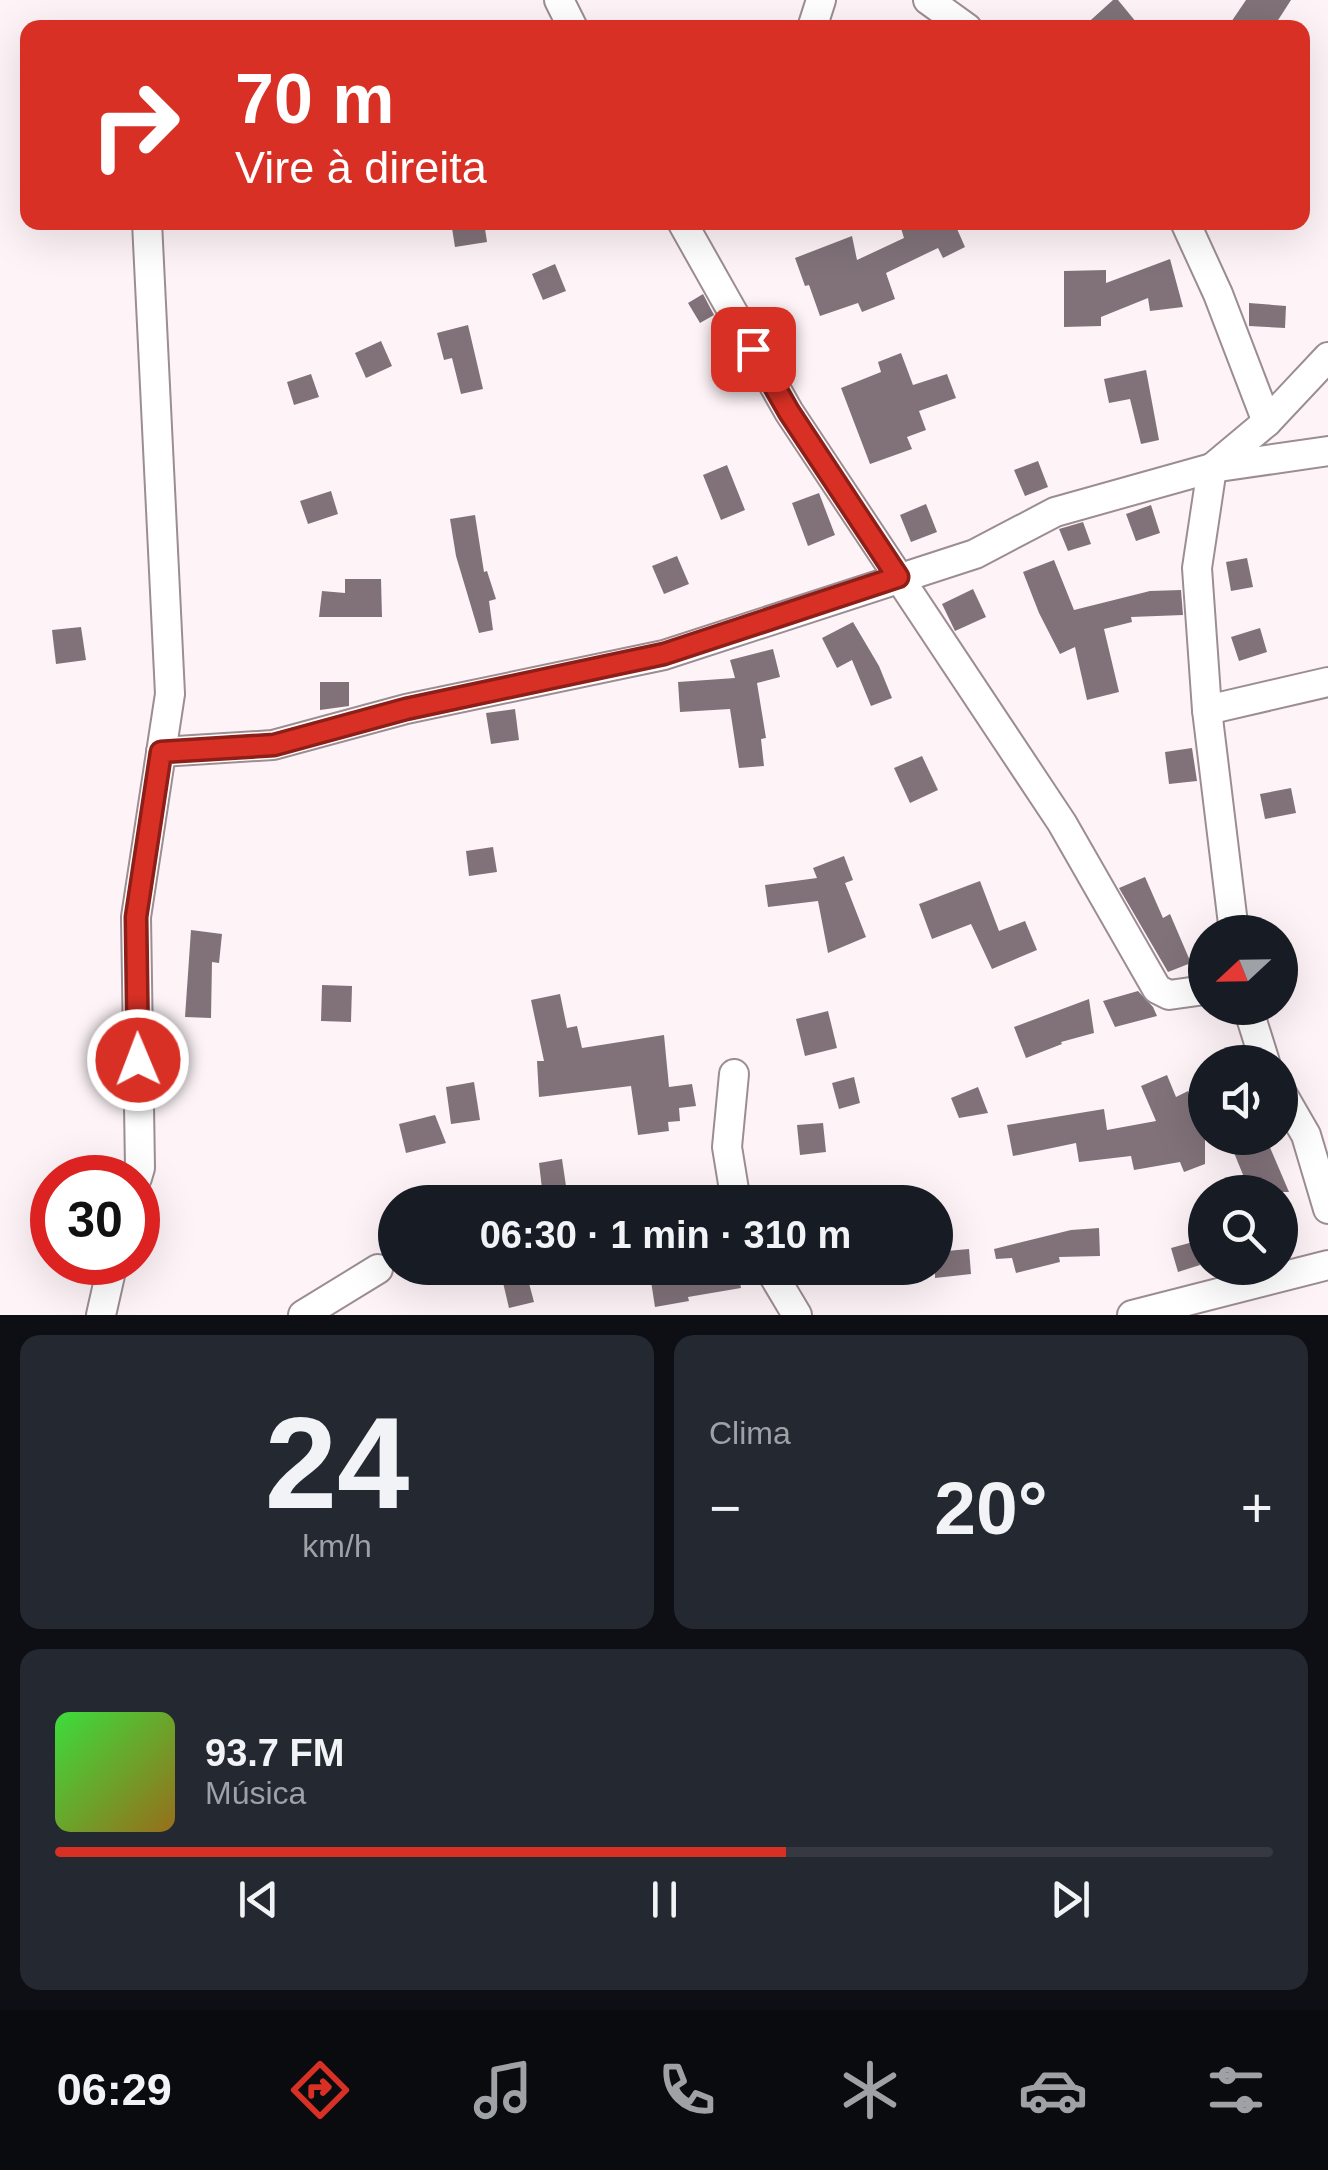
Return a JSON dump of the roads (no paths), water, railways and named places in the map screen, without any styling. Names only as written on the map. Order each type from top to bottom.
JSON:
[{"type":"street","points":[[928,0],[956,20]]},
{"type":"street","points":[[140,1155],[136,917],[170,694],[147,230]]},
{"type":"street","points":[[687,230],[789,412],[1062,824],[1157,989],[1169,995],[1188,992]]},
{"type":"street","points":[[1189,230],[1218,294],[1266,422]]},
{"type":"street","points":[[1232,915],[1206,710],[1197,568],[1212,468],[1266,422],[1328,357]]},
{"type":"street","points":[[161,752],[274,745],[406,709],[664,654],[975,554],[1055,512],[1212,468],[1328,451]]},
{"type":"street","points":[[1206,710],[1328,682]]},
{"type":"street","points":[[733,1185],[727,1146],[734,1074]]},
{"type":"street","points":[[1298,1121],[1306,1135],[1328,1209]]},
{"type":"street","points":[[1132,1315],[1328,1265]]},
{"type":"street","points":[[303,1315],[378,1269]]},
{"type":"street","points":[[101,1315],[108,1285]]},
{"type":"street","points":[[778,1285],[796,1315]]}]
